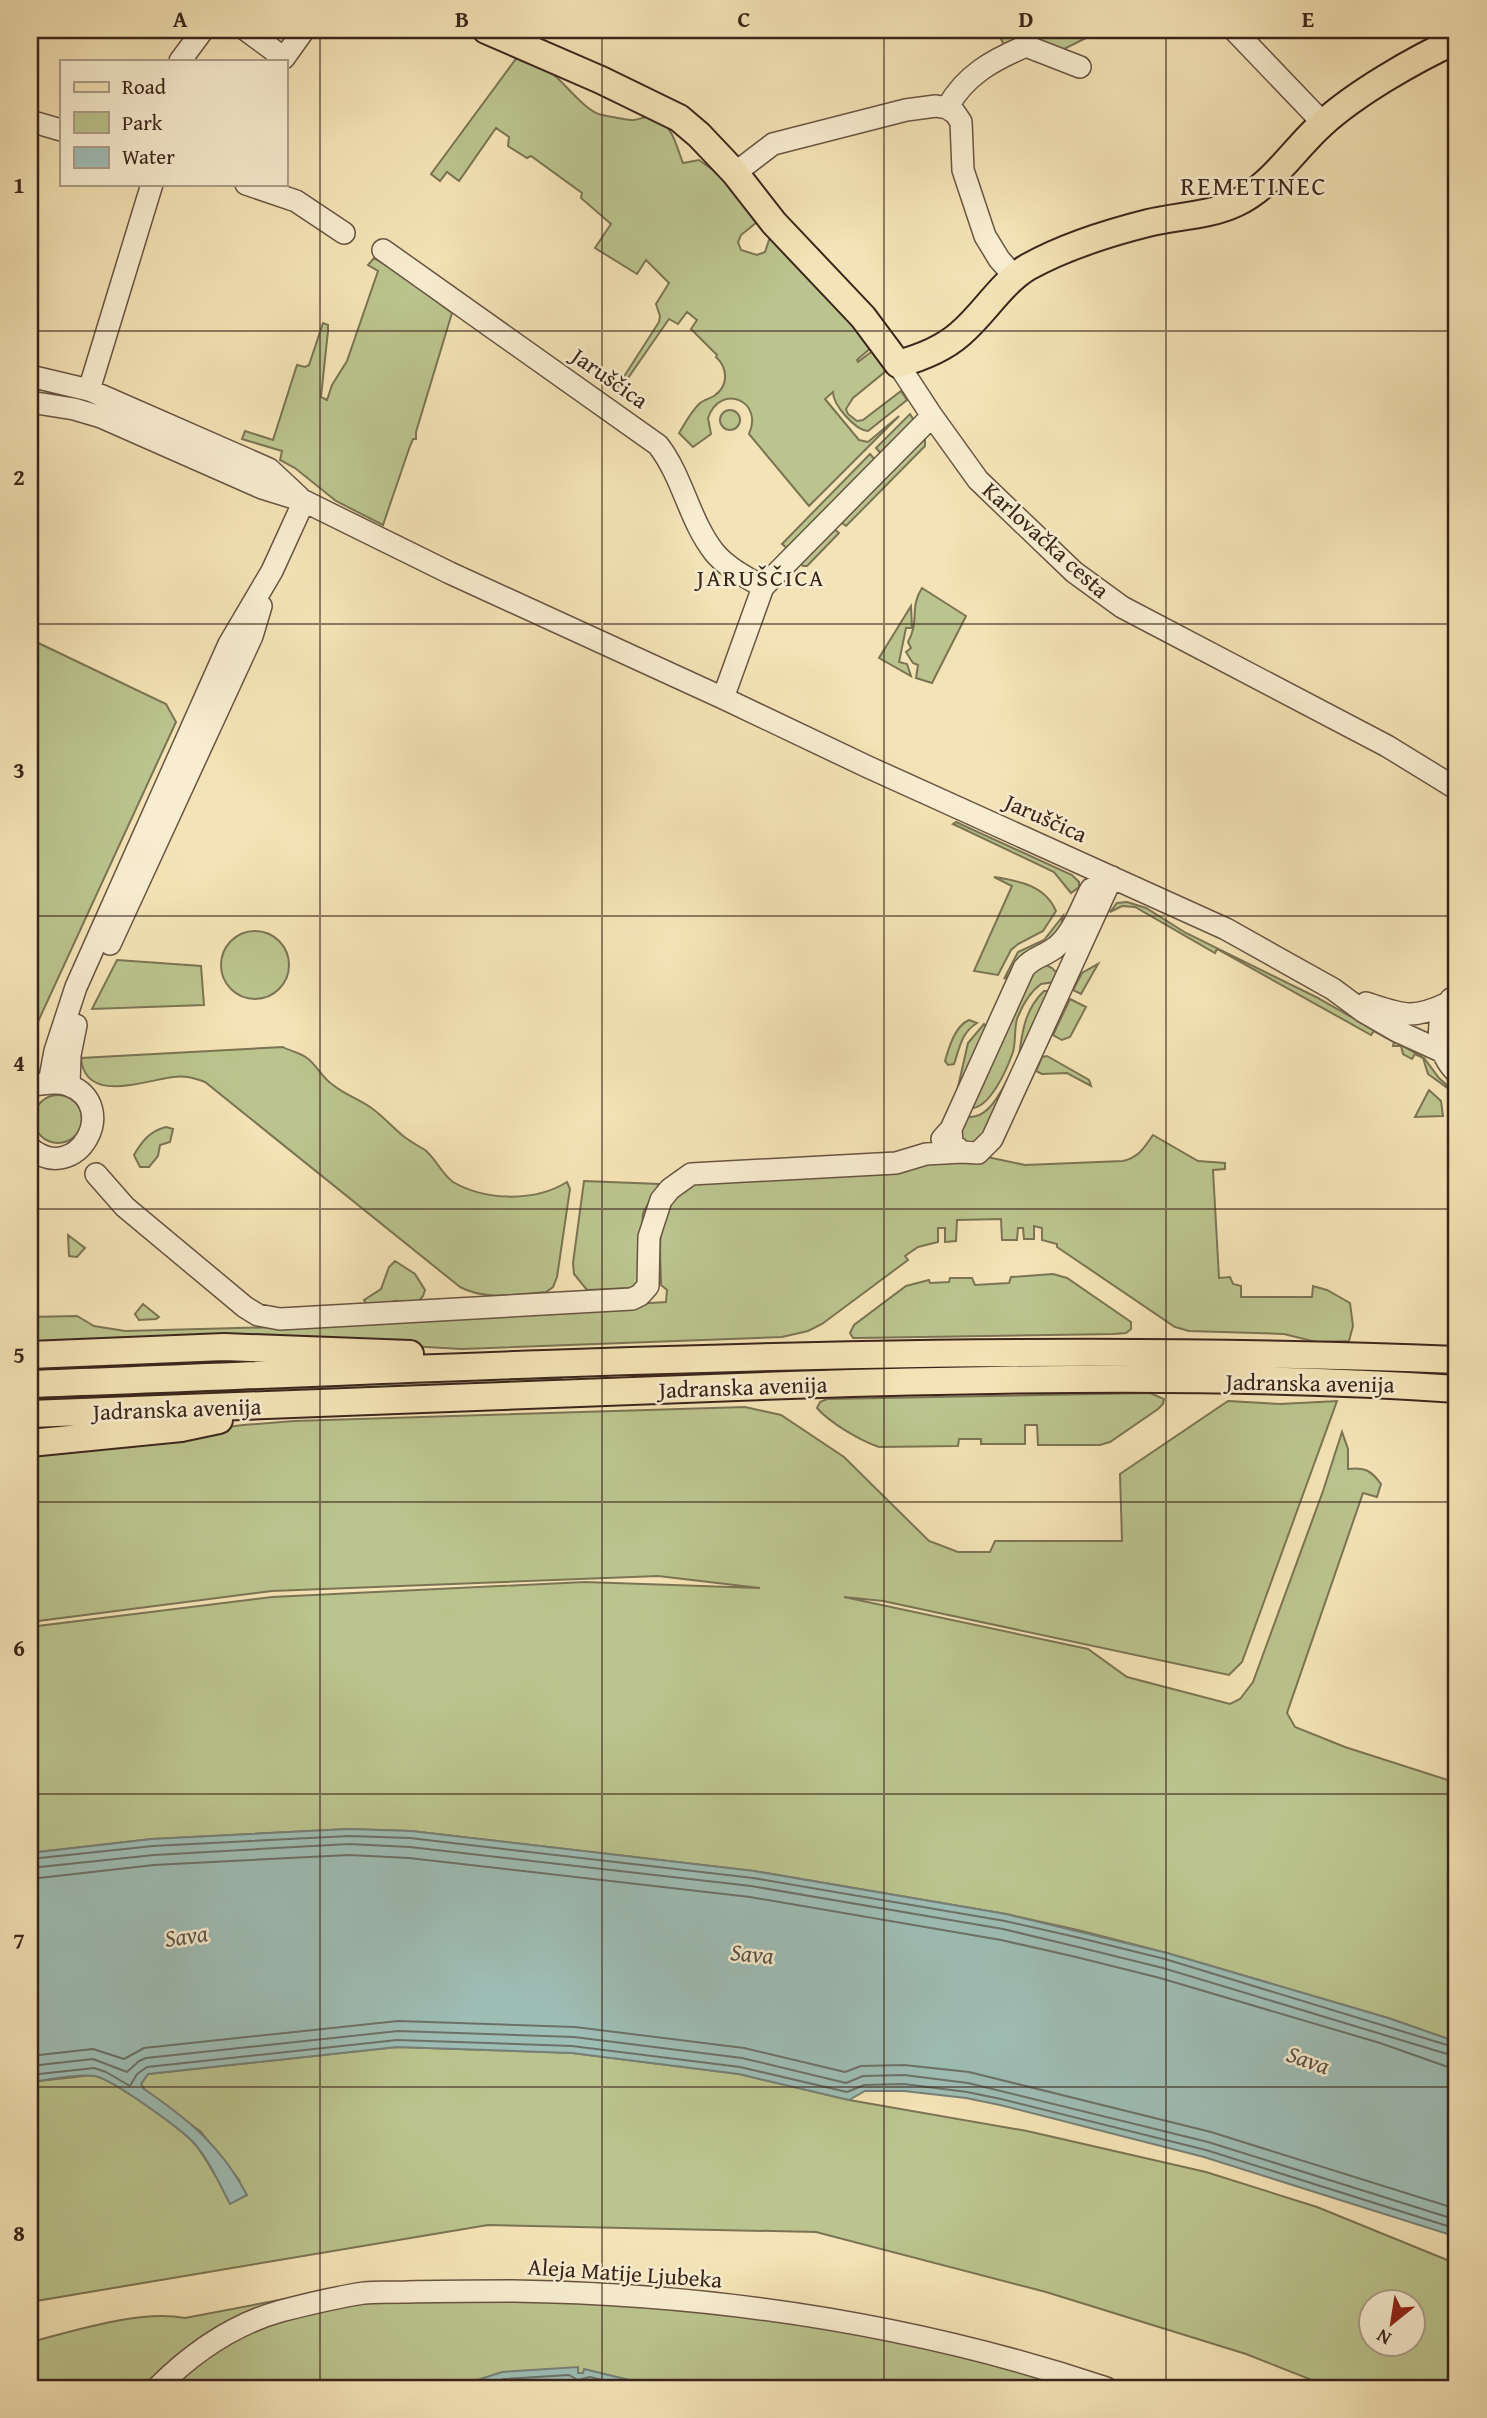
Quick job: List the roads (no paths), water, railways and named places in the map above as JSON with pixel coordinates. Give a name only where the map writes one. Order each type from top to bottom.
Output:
[{"type":"main road","name":"Karlovačka cesta","points":[[486,30],[601,80],[679,118],[735,173],[774,223],[863,317],[898,365]]},
{"type":"main road","points":[[898,365],[939,348],[960,334],[1014,276],[1039,261],[1147,223],[1220,209],[1236,203],[1260,187],[1323,123],[1372,87],[1450,37]]},
{"type":"main road","points":[[30,1355],[224,1347],[429,1354],[484,1367]]},
{"type":"main road","name":"Jadranska avenija","points":[[30,1384],[779,1357],[1037,1352],[1198,1352],[1456,1359]]},
{"type":"main road","name":"Jadranska avenija","points":[[30,1414],[1003,1379],[1336,1383],[1457,1389]]},
{"type":"main road","points":[[1425,1387],[1457,1401]]},
{"type":"main road","points":[[30,1443],[180,1429],[286,1405]]},
{"type":"street","points":[[181,60],[203,30]]},
{"type":"street","points":[[247,30],[284,58],[304,30]]},
{"type":"street","points":[[1234,30],[1323,123]]},
{"type":"street","points":[[947,108],[964,82],[1003,56],[1026,47],[1080,67]]},
{"type":"street","points":[[735,173],[773,144],[906,110],[936,106],[947,108],[955,113],[961,122],[963,170],[985,236],[999,259],[1014,276]]},
{"type":"street","points":[[30,121],[60,130]]},
{"type":"street","points":[[89,390],[151,186]]},
{"type":"street","points":[[252,186],[296,201],[344,233]]},
{"type":"street","name":"Jaruščica","points":[[383,250],[658,445],[670,460],[703,535],[714,553],[726,564],[763,587]]},
{"type":"street","name":"Karlovačka cesta","points":[[898,365],[978,480],[1074,572],[1122,607],[1376,741],[1457,789]]},
{"type":"street","name":"Jaruščica","points":[[30,376],[89,390],[269,469],[303,501]]},
{"type":"street","name":"Jaruščica","points":[[30,402],[74,409],[101,418],[262,488],[303,501],[450,573],[868,767],[1226,929],[1343,996],[1397,1031],[1443,1052]]},
{"type":"street","points":[[723,698],[763,587],[932,416]]},
{"type":"street","points":[[44,1086],[70,1055],[75,1028],[87,993],[252,636],[272,571],[303,501]]},
{"type":"street","points":[[926,1154],[951,1129],[1024,968],[1030,961],[1057,947],[1066,937],[1106,874]]},
{"type":"street","points":[[71,1155],[96,1174],[125,1207],[258,1315],[279,1319],[632,1299],[648,1286],[649,1237],[661,1200],[670,1189],[691,1174],[896,1163],[926,1154],[978,1153],[992,1139],[1066,975],[1106,874]]},
{"type":"street","points":[[1043,954],[1058,961],[1066,975]]},
{"type":"street","name":"Jaruščica","points":[[1343,996],[1403,1015],[1424,1014],[1452,998]]},
{"type":"street","points":[[1452,998],[1441,1018],[1439,1036],[1443,1052],[1457,1073]]},
{"type":"street","points":[[30,1147],[47,1157],[71,1155],[80,1149],[92,1130],[92,1111],[79,1091],[44,1086]]},
{"type":"street","points":[[951,1129],[952,1143],[962,1152]]},
{"type":"street","points":[[88,1139],[96,1174]]},
{"type":"street","name":"Aleja Matije Ljubeka","points":[[157,2388],[195,2354],[218,2339],[280,2311],[365,2293],[458,2290],[659,2298],[873,2326],[993,2355],[1106,2388]]},
{"type":"water","name":"Sava","points":[[349,1829],[411,1831],[754,1871],[1006,1914],[1167,1953],[1388,2018],[1457,2042],[1457,2237],[1204,2157],[966,2098],[904,2091],[865,2091],[849,2100],[739,2074],[572,2053],[397,2047],[148,2074],[141,2084],[144,2089],[203,2135],[227,2162],[247,2195],[230,2204],[209,2164],[194,2143],[161,2116],[116,2086],[104,2079],[88,2075],[30,2082],[30,1853],[152,1839]]},
{"type":"water","points":[[578,2367],[578,2373],[583,2373],[584,2369],[653,2388],[453,2388],[502,2372]]},
{"type":"district","name":"REMETINEC","points":[[1254,186]]},
{"type":"district","name":"JARUŠČICA","points":[[761,578]]}]
